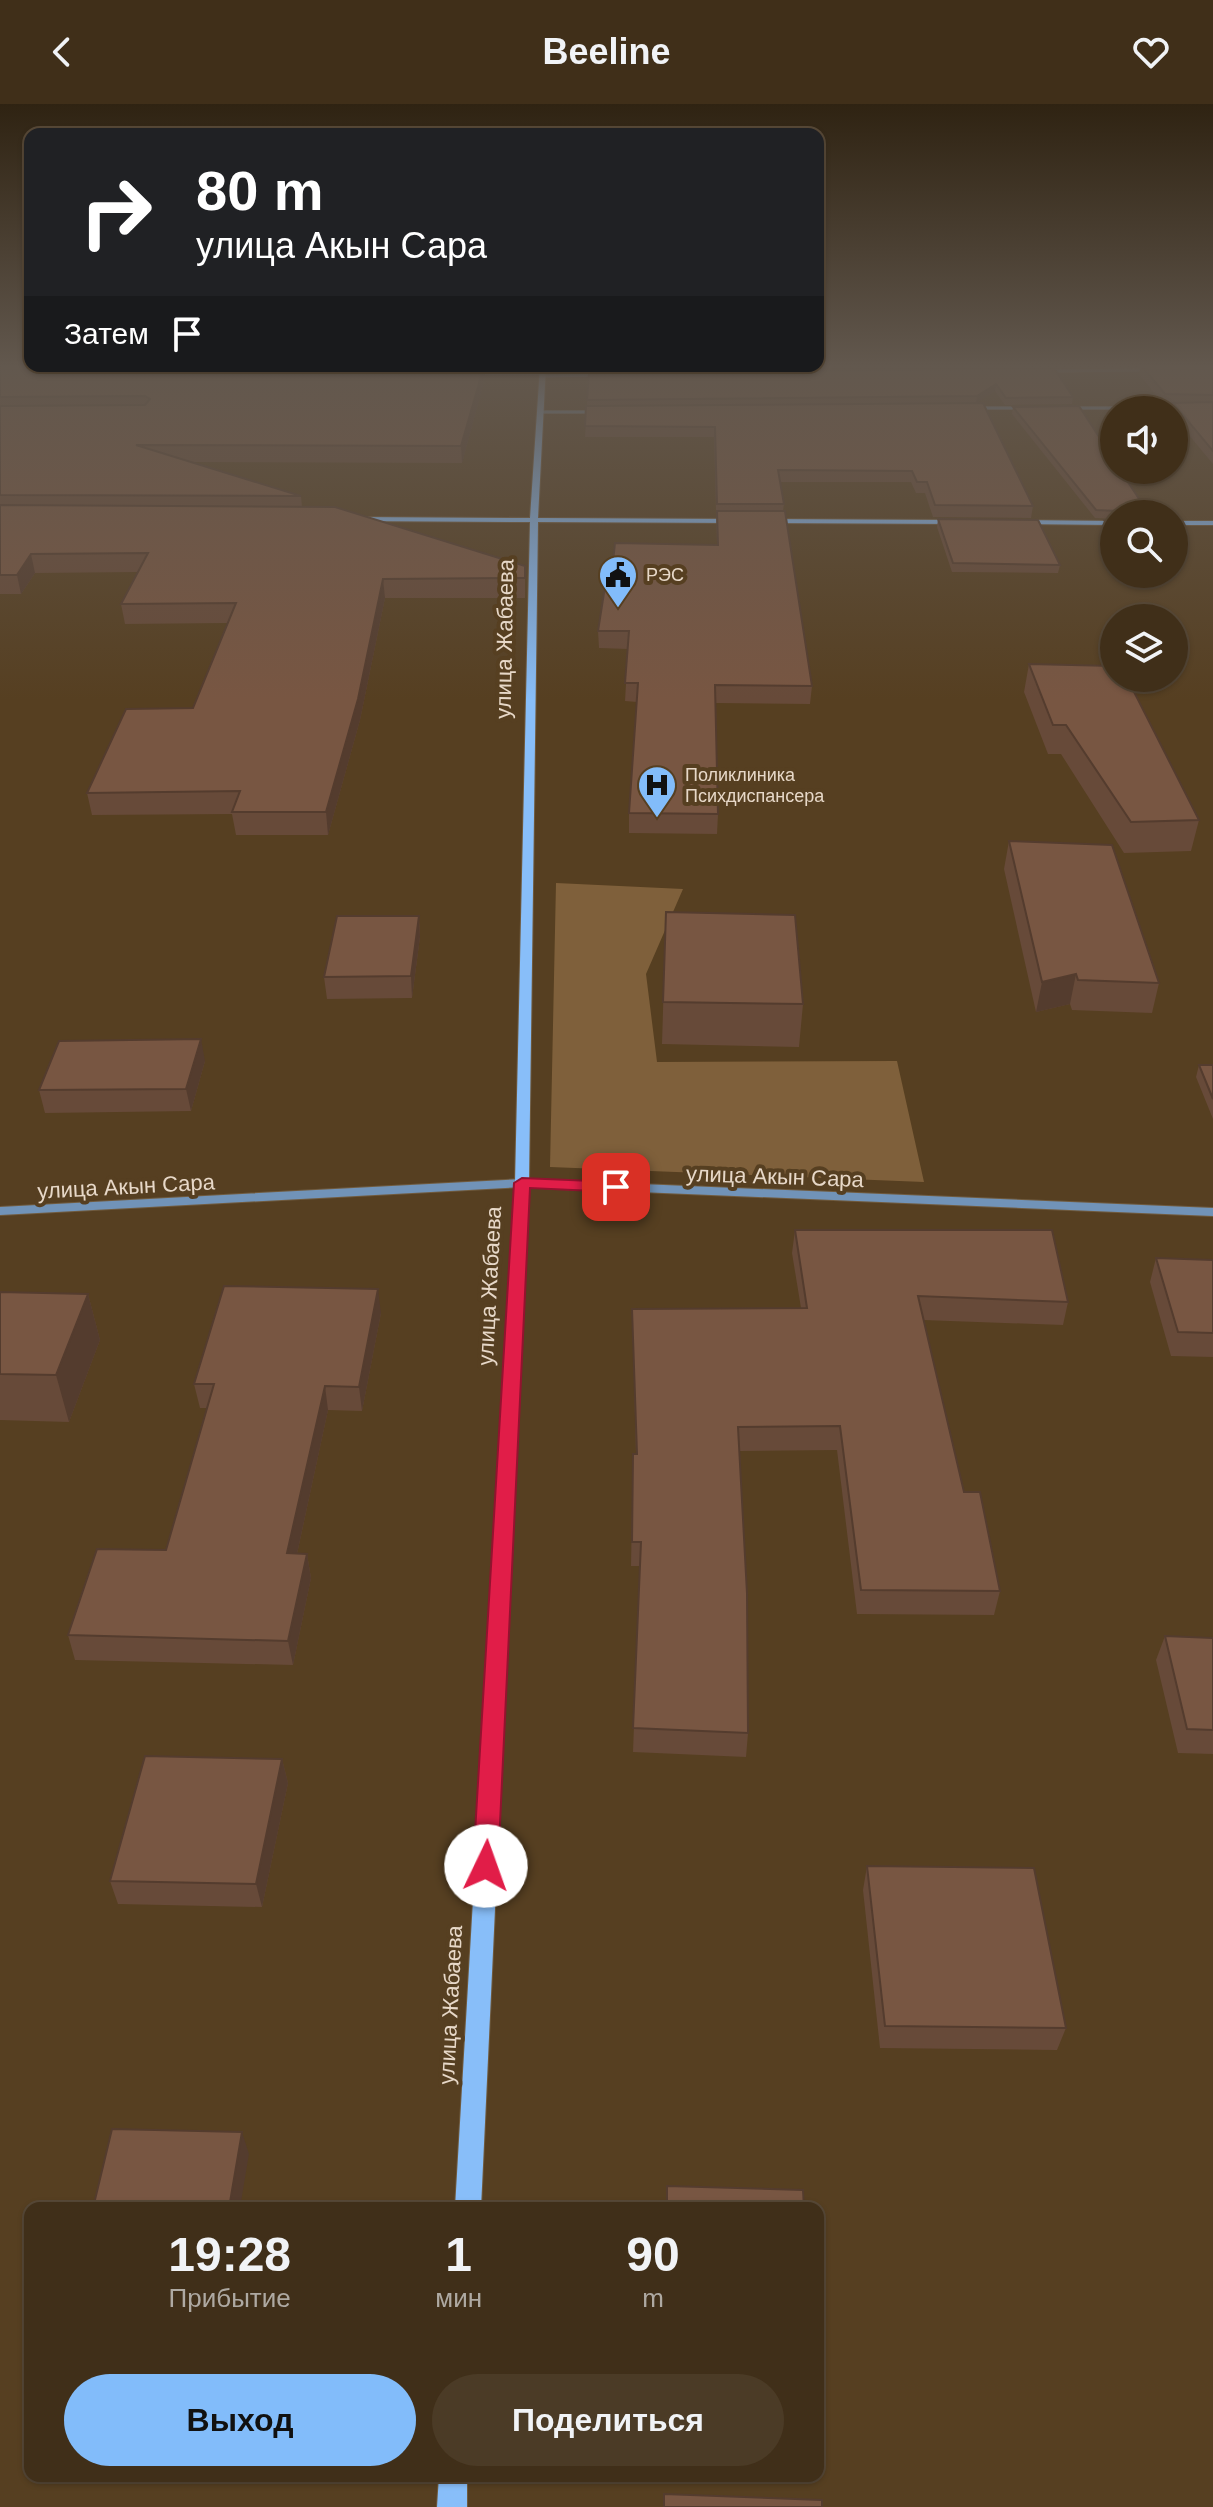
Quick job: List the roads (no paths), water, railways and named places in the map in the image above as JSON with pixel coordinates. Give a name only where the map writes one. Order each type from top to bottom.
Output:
[{"type":"street","name":"улица Жабаева","points":[[468,2202],[522,1183],[536,476]]},
{"type":"street","points":[[345,519],[973,522]]},
{"type":"street","points":[[1004,522],[1100,523]]},
{"type":"street","points":[[1188,523],[1213,523]]},
{"type":"street","name":"улица Акын Сара","points":[[0,1211],[522,1183],[1213,1212]]},
{"type":"street","points":[[452,2507],[453,2482]]},
{"type":"place","name":"РЭС","points":[[618,609]]},
{"type":"place","name":"Поликлиника Психдиспансера","points":[[657,819]]}]
